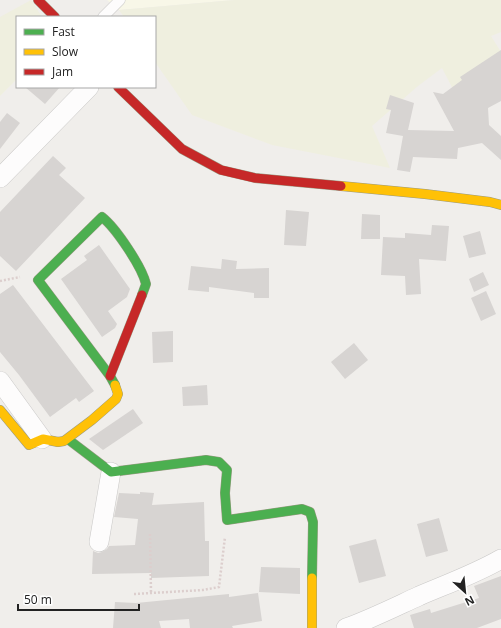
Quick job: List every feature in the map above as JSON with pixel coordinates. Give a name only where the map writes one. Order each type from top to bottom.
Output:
[{"type":"street","points":[[38,0],[54,16]]},
{"type":"street","points":[[0,178],[89,88]]},
{"type":"street","points":[[119,88],[182,149],[221,170],[255,178],[424,194],[490,202],[501,205]]},
{"type":"street","points":[[0,410],[30,445],[42,439],[58,442],[69,440],[116,399],[119,392],[110,376],[38,280],[102,217],[110,225],[141,269],[146,279],[146,284],[134,317],[110,376]]},
{"type":"street","points":[[0,381],[42,439]]},
{"type":"street","points":[[69,440],[111,472],[206,460],[219,462],[227,470],[225,493],[227,520],[302,509],[310,512],[313,522],[312,628]]},
{"type":"street","points":[[99,542],[111,472]]},
{"type":"street","points":[[346,628],[484,569],[501,559]]},
{"type":"lane","points":[[104,16],[120,0]]},
{"type":"path","points":[[134,594],[203,590],[219,587],[227,520]]},
{"type":"path","points":[[150,534],[151,593]]},
{"type":"shaded area","points":[[107,0],[234,0],[119,10]]},
{"type":"green space","points":[[31,0],[41,16],[16,16],[16,80],[0,96],[0,17]]},
{"type":"green space","points":[[234,0],[501,0],[501,32],[491,36],[501,52],[455,93],[442,68],[418,86],[372,126],[390,168],[272,145],[192,115],[156,63],[156,16],[123,16],[119,10]]},
{"type":"building","points":[[501,50],[501,101],[488,108],[489,125],[501,136],[501,160],[482,143],[458,148],[457,159],[413,157],[410,172],[397,170],[403,136],[386,133],[391,110],[386,109],[390,95],[414,103],[408,130],[454,131],[433,92],[443,94],[462,80],[460,77]]},
{"type":"building","points":[[26,88],[59,88],[45,104]]},
{"type":"building","points":[[7,113],[20,123],[0,149],[0,122]]},
{"type":"building","points":[[53,156],[66,168],[59,175],[85,198],[16,271],[0,256],[0,212]]},
{"type":"building","points":[[286,210],[309,212],[306,246],[284,245]]},
{"type":"building","points":[[362,214],[380,215],[380,239],[361,239]]},
{"type":"building","points":[[432,225],[449,226],[446,261],[419,259],[421,294],[406,295],[405,276],[381,275],[383,237],[405,238],[405,233],[431,235]]},
{"type":"building","points":[[480,231],[486,254],[469,258],[463,236]]},
{"type":"building","points":[[99,245],[130,289],[127,297],[108,311],[117,324],[115,328],[102,337],[61,279],[87,260],[84,256]]},
{"type":"building","points":[[222,259],[237,261],[236,269],[269,268],[269,298],[254,298],[254,293],[209,287],[209,292],[188,290],[191,266],[221,269]]},
{"type":"building","points":[[483,272],[489,285],[474,292],[469,279]]},
{"type":"building","points":[[13,285],[94,391],[79,402],[76,398],[50,417],[0,352],[0,294]]},
{"type":"building","points":[[486,291],[496,314],[481,321],[471,298]]},
{"type":"building","points":[[173,331],[173,362],[153,363],[152,332]]},
{"type":"building","points":[[354,343],[368,360],[345,379],[331,362]]},
{"type":"building","points":[[207,385],[208,405],[183,406],[182,387]]},
{"type":"building","points":[[133,409],[143,423],[103,450],[89,439]]},
{"type":"building","points":[[140,492],[154,493],[152,505],[204,502],[205,541],[209,541],[209,576],[151,578],[151,573],[92,574],[93,551],[98,553],[102,552],[109,546],[135,545],[138,519],[114,517],[119,493],[140,494]]},
{"type":"building","points":[[439,518],[448,551],[426,557],[417,524]]},
{"type":"building","points":[[376,539],[386,576],[359,583],[349,546]]},
{"type":"building","points":[[261,567],[300,568],[300,594],[259,592]]},
{"type":"building","points":[[501,576],[501,619],[477,628],[414,628],[410,615],[430,609],[431,613],[479,598],[474,586]]},
{"type":"building","points":[[258,593],[262,621],[232,626],[233,628],[190,628],[189,619],[159,621],[161,628],[113,628],[115,602],[136,603],[229,594],[229,597]]},
{"type":"traffic: fast","points":[[115,385],[110,376],[38,280],[102,217],[108,222],[121,239],[134,258],[144,277],[146,284],[142,295]]},
{"type":"traffic: fast","points":[[69,440],[111,472],[206,460],[219,462],[227,470],[225,493],[227,520],[302,509],[310,512],[313,522],[312,578]]},
{"type":"traffic: slow","points":[[341,186],[425,194],[490,202],[501,205]]},
{"type":"traffic: slow","points":[[0,410],[29,445],[43,439],[58,442],[64,441],[92,420],[116,399],[118,394],[115,385]]},
{"type":"traffic: slow","points":[[312,578],[312,628]]},
{"type":"traffic: jam","points":[[38,0],[54,16]]},
{"type":"traffic: jam","points":[[119,88],[182,149],[221,170],[255,178],[341,186]]},
{"type":"traffic: jam","points":[[110,376],[142,295]]}]
